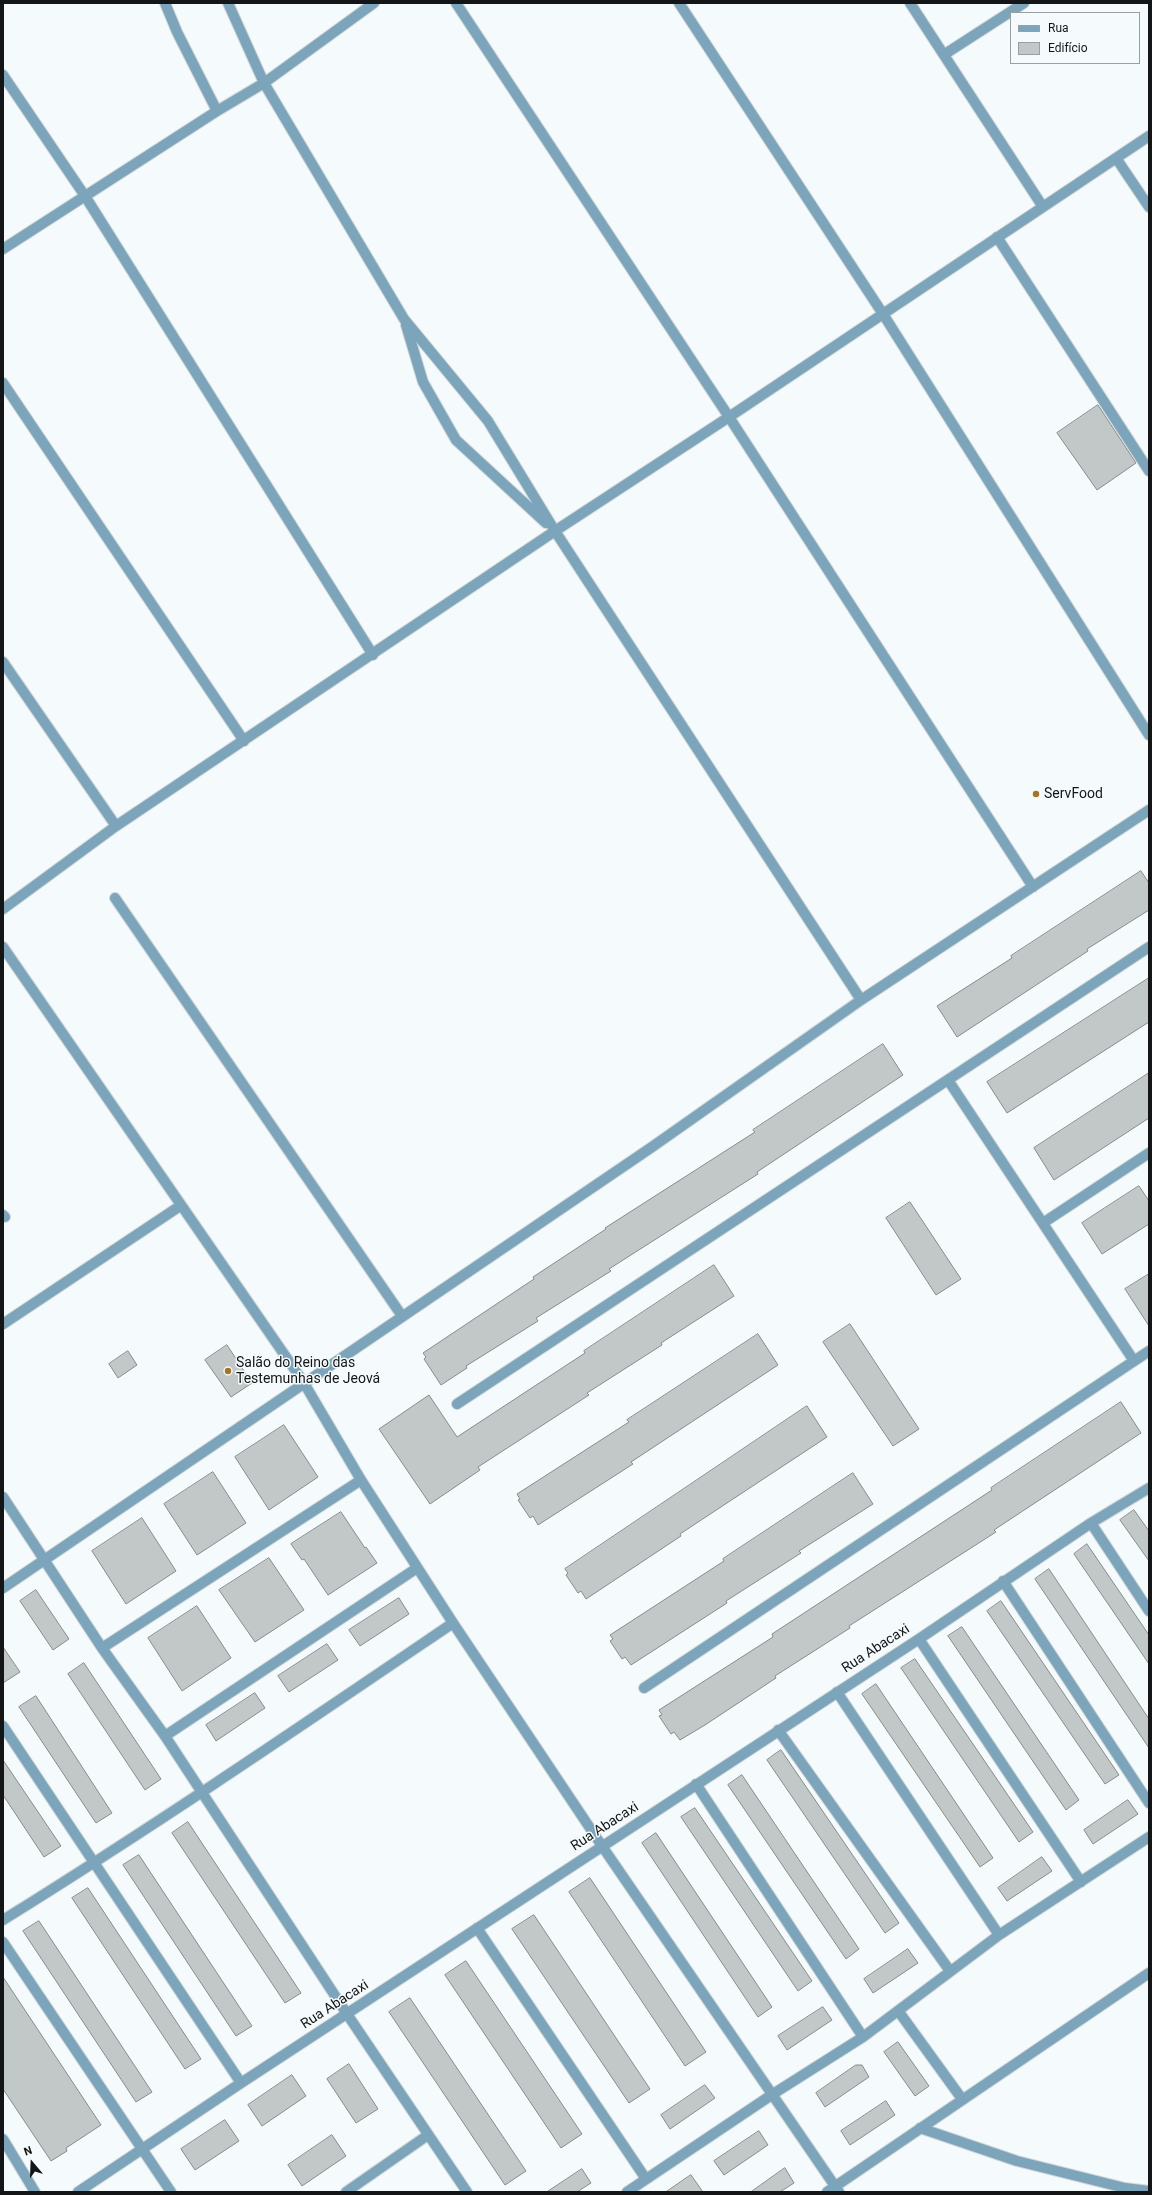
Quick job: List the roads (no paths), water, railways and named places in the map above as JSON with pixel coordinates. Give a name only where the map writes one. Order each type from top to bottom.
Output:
[{"type":"street","points":[[165,3],[177,32],[218,110]]},
{"type":"street","points":[[228,3],[264,83],[404,319],[488,421],[555,531],[861,1000]]},
{"type":"street","points":[[3,249],[218,110],[264,83],[374,3]]},
{"type":"street","points":[[456,3],[729,417],[1033,887]]},
{"type":"street","points":[[679,3],[883,314],[1149,735]]},
{"type":"street","points":[[910,3],[945,54],[1043,207]]},
{"type":"street","points":[[1010,12],[1024,3]]},
{"type":"street","points":[[945,54],[1010,12]]},
{"type":"street","points":[[3,75],[85,196],[373,655]]},
{"type":"street","points":[[3,909],[116,826],[373,655],[555,531],[729,417],[1149,136]]},
{"type":"street","points":[[1116,158],[1149,206]]},
{"type":"street","points":[[997,237],[1149,471]]},
{"type":"street","points":[[404,319],[424,382],[456,440],[555,531]]},
{"type":"street","points":[[3,382],[244,741]]},
{"type":"street","points":[[3,662],[116,826]]},
{"type":"street","points":[[3,1588],[304,1382],[645,1152],[861,1000],[1149,810]]},
{"type":"street","points":[[115,898],[402,1316]]},
{"type":"street","points":[[3,947],[180,1206],[304,1382],[361,1480],[417,1568],[602,1846],[773,2094],[834,2190],[962,2099],[1149,1973]]},
{"type":"street","points":[[457,1404],[1149,947]]},
{"type":"street","points":[[948,1080],[1134,1361]]},
{"type":"street","points":[[1043,1224],[1149,1153]]},
{"type":"street","points":[[3,1324],[180,1206]]},
{"type":"street","points":[[644,1688],[1149,1352]]},
{"type":"street","points":[[102,1648],[361,1480]]},
{"type":"street","name":"Rua Abacaxi","points":[[78,2192],[241,2083],[919,1639],[1091,1523],[1149,1488]]},
{"type":"street","points":[[3,1497],[102,1648],[165,1736],[347,2014],[467,2192]]},
{"type":"street","points":[[1091,1523],[1149,1611]]},
{"type":"street","points":[[165,1736],[417,1568]]},
{"type":"street","points":[[1003,1581],[1149,1803]]},
{"type":"street","points":[[3,1920],[95,1863],[454,1623]]},
{"type":"street","points":[[919,1639],[1081,1882]]},
{"type":"street","points":[[837,1692],[999,1935]]},
{"type":"street","points":[[3,1726],[241,2083]]},
{"type":"street","points":[[778,1730],[950,1971]]},
{"type":"street","points":[[696,1784],[863,2037]]},
{"type":"street","points":[[627,2192],[773,2094],[863,2037],[899,2012],[950,1971],[999,1935],[1149,1836]]},
{"type":"street","points":[[478,1928],[646,2179]]},
{"type":"street","points":[[3,1942],[171,2192]]},
{"type":"street","points":[[899,2012],[962,2099]]},
{"type":"street","points":[[920,2128],[1017,2161],[1125,2188],[1149,2191]]},
{"type":"street","points":[[346,2192],[428,2135]]},
{"type":"street","points":[[3,2139],[35,2192]]},
{"type":"place","name":"ServFood","points":[[1036,794]]},
{"type":"place","name":"Salão do Reino das Testemunhas de Jeová","points":[[228,1371]]}]
